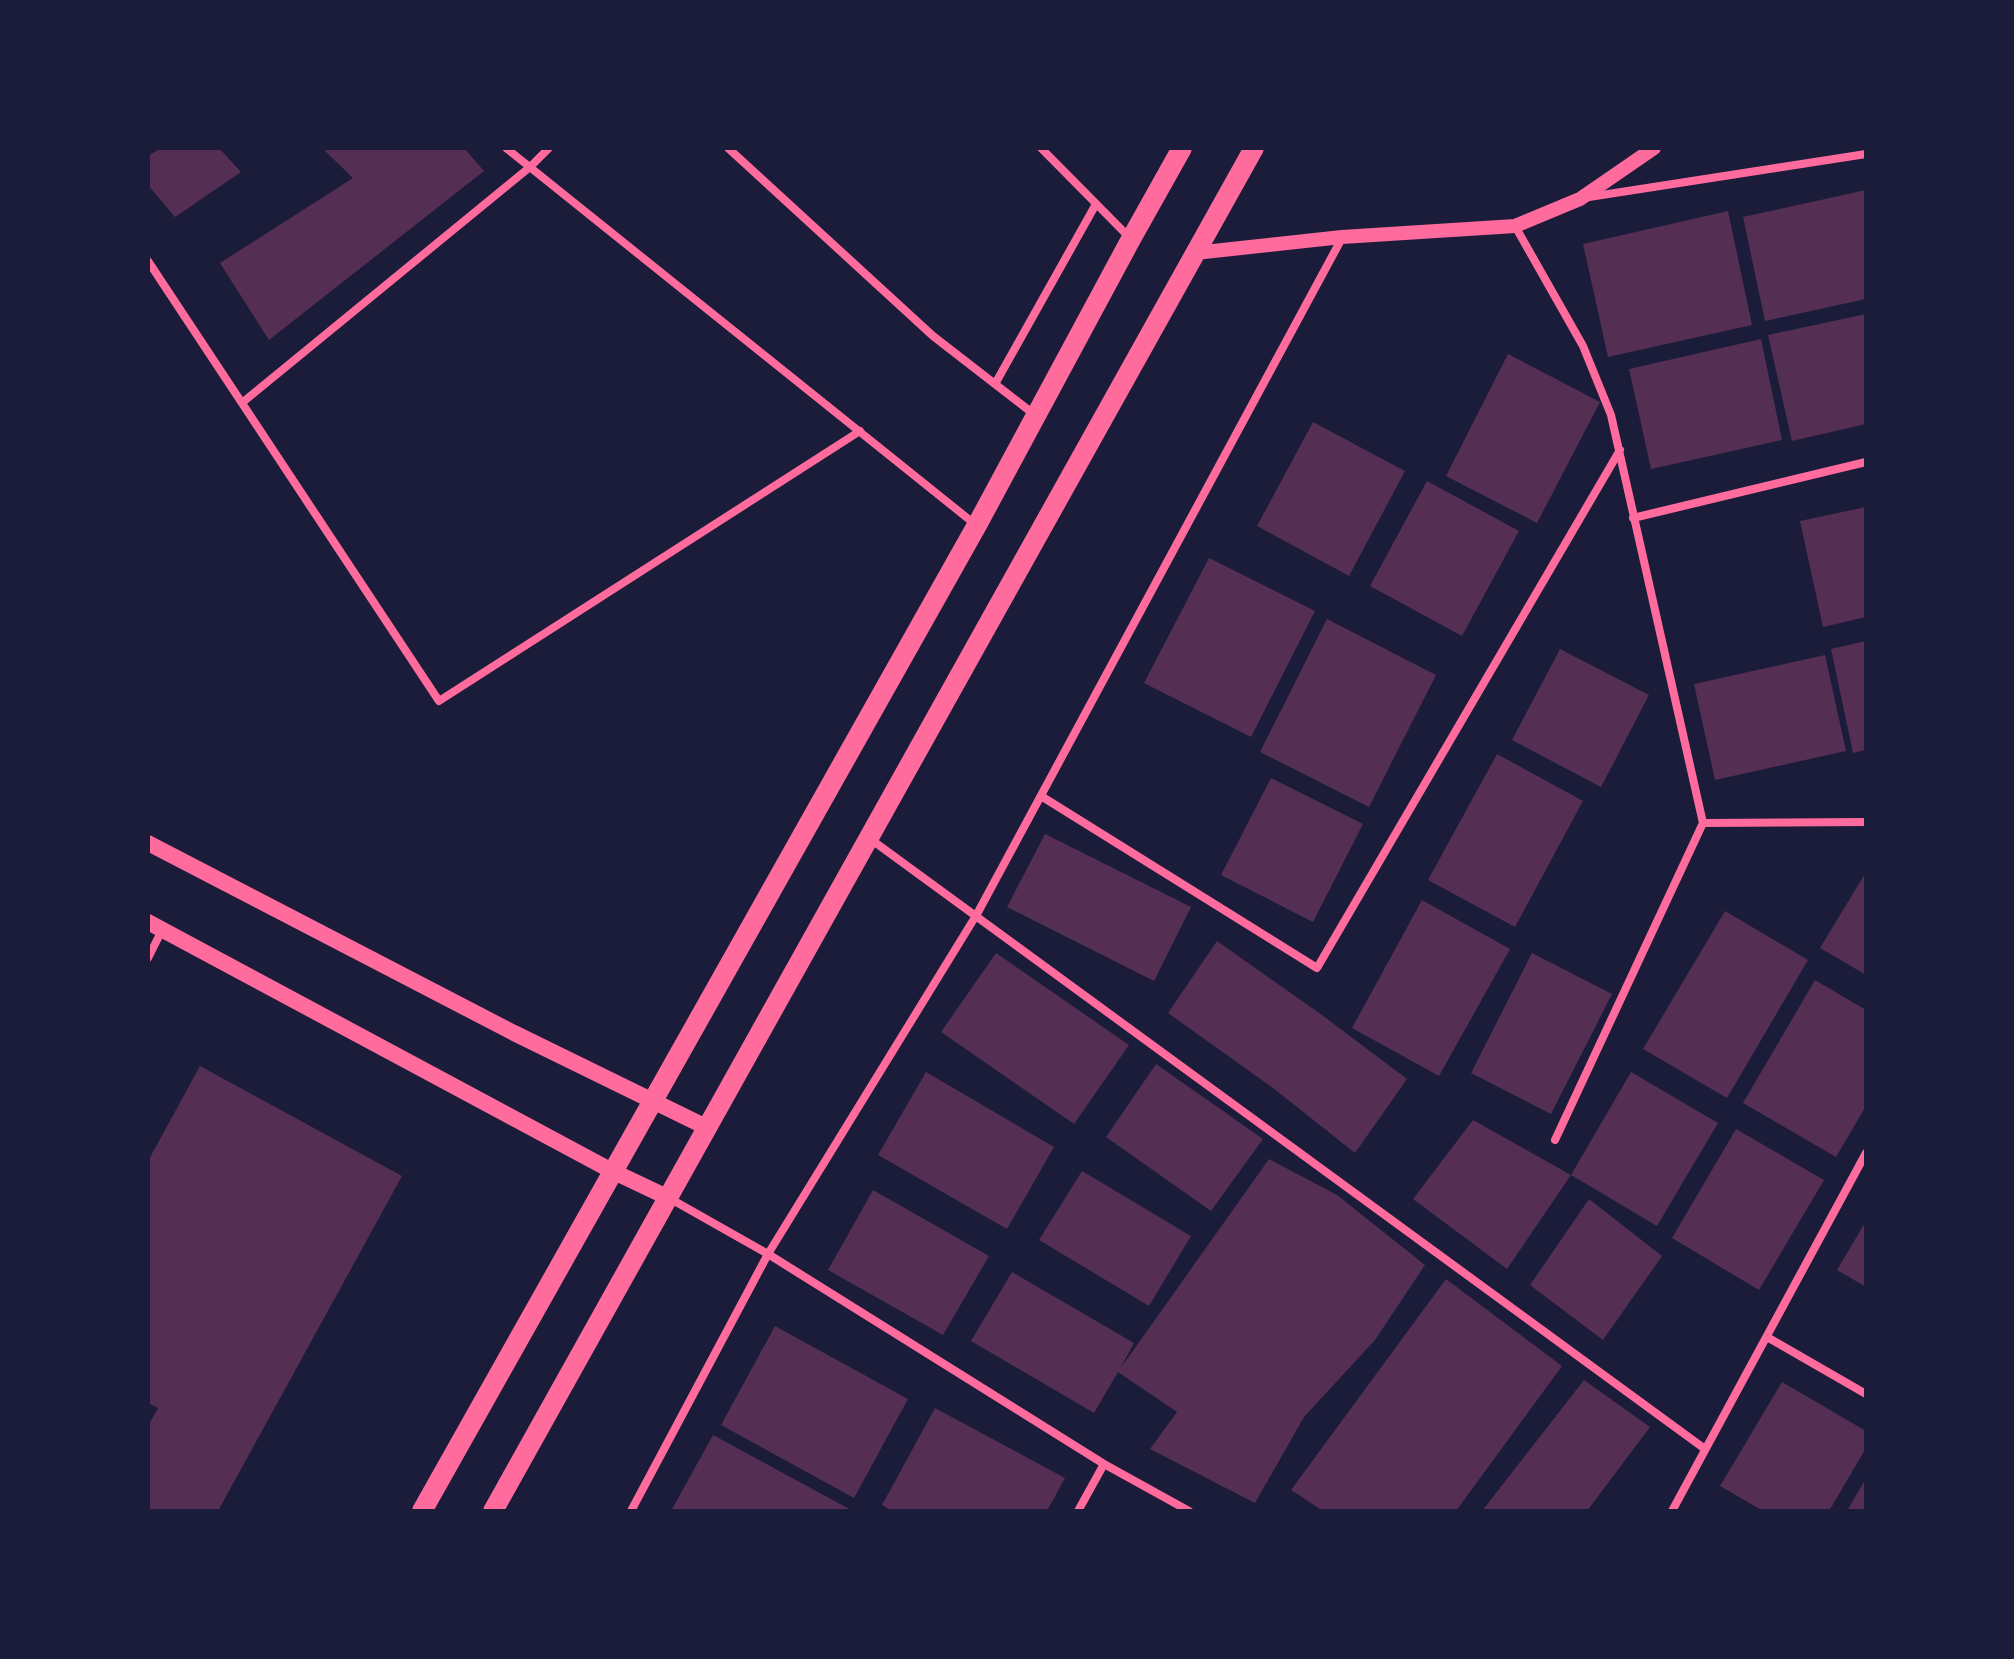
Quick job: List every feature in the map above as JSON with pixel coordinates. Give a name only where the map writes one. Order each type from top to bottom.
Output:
[{"type":"main road","points":[[422,1511],[977,525],[1182,148]]},
{"type":"main road","points":[[493,1511],[1254,148]]},
{"type":"main road","points":[[148,843],[708,1128]]},
{"type":"main road","points":[[155,926],[612,1171],[669,1198]]},
{"type":"street","points":[[506,148],[977,525]]},
{"type":"street","points":[[243,402],[530,167],[549,148]]},
{"type":"street","points":[[728,148],[933,336],[1035,416]]},
{"type":"street","points":[[1041,148],[1131,239]]},
{"type":"street","points":[[1195,253],[1342,237],[1515,226],[1580,199],[1654,148]]},
{"type":"street","points":[[1580,199],[1866,154]]},
{"type":"street","points":[[995,384],[1096,204]]},
{"type":"street","points":[[1515,226],[1583,346],[1611,415],[1703,823],[1555,1140]]},
{"type":"street","points":[[631,1511],[768,1254],[977,914],[1342,237]]},
{"type":"street","points":[[148,261],[439,701],[860,431]]},
{"type":"street","points":[[1041,796],[1317,968],[1620,450]]},
{"type":"street","points":[[1633,518],[1866,462]]},
{"type":"street","points":[[1703,823],[1866,822]]},
{"type":"street","points":[[869,838],[1705,1449]]},
{"type":"street","points":[[148,958],[155,926]]},
{"type":"street","points":[[1672,1511],[1866,1153]]},
{"type":"street","points":[[669,1198],[768,1254],[1104,1464],[1189,1511]]},
{"type":"street","points":[[1767,1337],[1866,1394]]},
{"type":"street","points":[[1078,1511],[1104,1464]]},
{"type":"building","points":[[161,148],[219,148],[241,172],[175,217],[148,185],[148,156]]},
{"type":"building","points":[[322,148],[464,148],[484,171],[269,340],[220,263],[353,178]]},
{"type":"building","points":[[1866,190],[1866,299],[1765,321],[1743,217]]},
{"type":"building","points":[[1728,211],[1752,325],[1608,357],[1583,244]]},
{"type":"building","points":[[1866,314],[1866,424],[1792,441],[1768,335]]},
{"type":"building","points":[[1761,339],[1782,440],[1651,469],[1629,369]]},
{"type":"building","points":[[1508,354],[1600,402],[1537,523],[1446,476]]},
{"type":"building","points":[[1313,422],[1405,471],[1349,576],[1257,526]]},
{"type":"building","points":[[1427,481],[1519,531],[1462,636],[1370,586]]},
{"type":"building","points":[[1866,507],[1866,617],[1823,627],[1800,521]]},
{"type":"building","points":[[1209,558],[1315,611],[1251,737],[1144,683]]},
{"type":"building","points":[[1327,619],[1436,675],[1369,807],[1260,752]]},
{"type":"building","points":[[1866,641],[1866,750],[1853,753],[1831,649]]},
{"type":"building","points":[[1560,649],[1649,695],[1601,787],[1512,740]]},
{"type":"building","points":[[1825,655],[1846,751],[1715,780],[1694,684]]},
{"type":"building","points":[[1497,754],[1583,801],[1515,927],[1428,880]]},
{"type":"building","points":[[1271,778],[1363,824],[1313,922],[1221,875]]},
{"type":"building","points":[[1045,834],[1191,907],[1154,981],[1007,907]]},
{"type":"building","points":[[1866,872],[1866,975],[1820,948]]},
{"type":"building","points":[[1422,900],[1510,949],[1439,1076],[1352,1028]]},
{"type":"building","points":[[1725,911],[1808,960],[1727,1098],[1643,1049]]},
{"type":"building","points":[[1217,941],[1407,1079],[1355,1153],[1273,1088],[1168,1013]]},
{"type":"building","points":[[996,953],[1129,1045],[1074,1124],[941,1032]]},
{"type":"building","points":[[1532,953],[1612,994],[1551,1114],[1471,1073]]},
{"type":"building","points":[[1815,980],[1866,1010],[1866,1106],[1836,1157],[1743,1103]]},
{"type":"building","points":[[1156,1064],[1263,1139],[1211,1211],[1106,1137]]},
{"type":"building","points":[[200,1066],[402,1176],[218,1511],[148,1511],[148,1426],[158,1408],[148,1403],[148,1161]]},
{"type":"building","points":[[926,1072],[1054,1147],[1007,1229],[878,1155]]},
{"type":"building","points":[[1631,1072],[1718,1123],[1657,1226],[1571,1175]]},
{"type":"building","points":[[1473,1120],[1571,1175],[1507,1269],[1413,1199]]},
{"type":"building","points":[[1736,1129],[1824,1180],[1759,1290],[1672,1238]]},
{"type":"building","points":[[1269,1159],[1337,1195],[1425,1265],[1375,1340],[1304,1417],[1255,1503],[1150,1449],[1177,1412],[1118,1372],[1094,1413],[971,1341],[1012,1272],[1134,1343],[1120,1369]]},
{"type":"building","points":[[1082,1171],[1191,1236],[1149,1306],[1039,1240]]},
{"type":"building","points":[[873,1190],[989,1256],[943,1335],[828,1270]]},
{"type":"building","points":[[1589,1199],[1662,1256],[1603,1340],[1530,1285]]},
{"type":"building","points":[[1866,1221],[1866,1287],[1837,1270]]},
{"type":"building","points":[[1446,1279],[1562,1366],[1456,1511],[1323,1511],[1291,1490]]},
{"type":"building","points":[[775,1326],[908,1399],[854,1498],[721,1425]]},
{"type":"building","points":[[1584,1380],[1650,1427],[1587,1511],[1482,1511]]},
{"type":"building","points":[[1782,1382],[1866,1431],[1866,1448],[1829,1511],[1763,1511],[1720,1486]]},
{"type":"building","points":[[935,1408],[1065,1478],[1047,1511],[892,1511],[882,1505]]},
{"type":"building","points":[[713,1435],[853,1511],[671,1511]]},
{"type":"building","points":[[1866,1478],[1866,1511],[1847,1511]]}]
